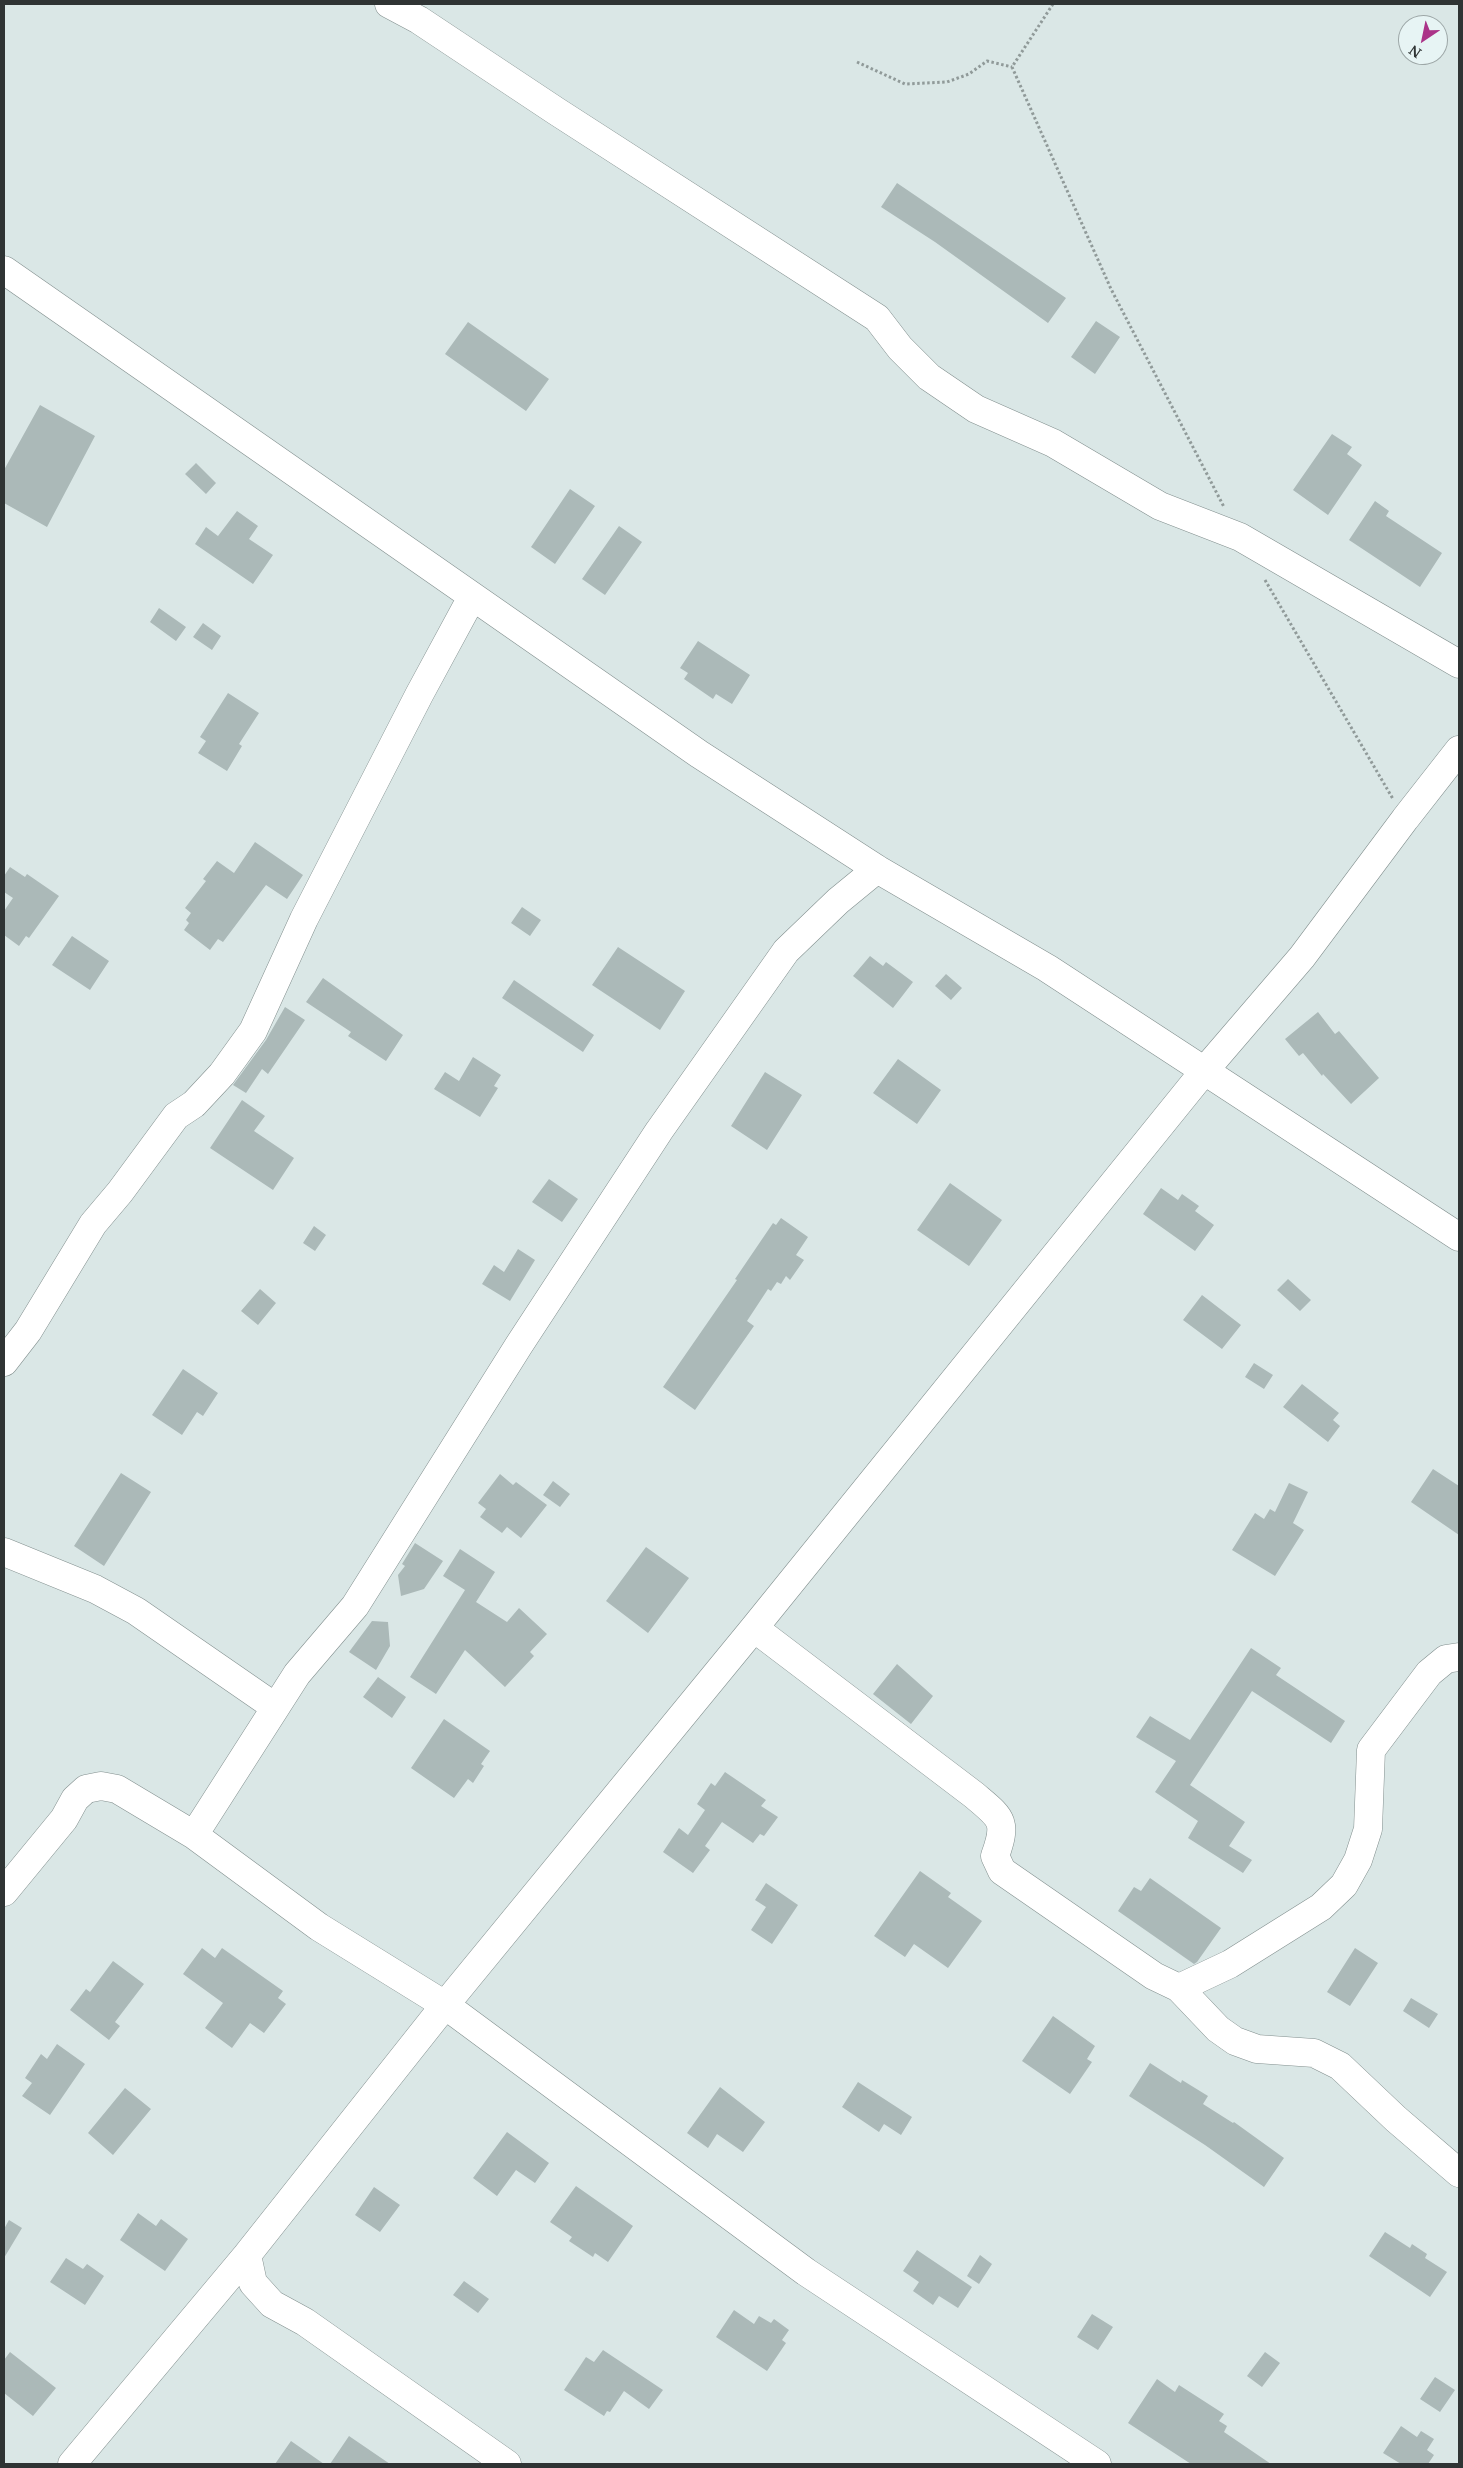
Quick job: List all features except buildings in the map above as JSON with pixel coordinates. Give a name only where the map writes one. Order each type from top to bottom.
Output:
[{"type":"street","points":[[389,4],[420,20],[556,112],[877,318],[900,348],[929,377],[976,409],[1053,443],[1160,506],[1240,537],[1459,664]]},
{"type":"street","points":[[4,270],[699,754],[877,869],[1046,968],[1459,1237]]},
{"type":"street","points":[[4,1362],[28,1331],[106,1206],[120,1192],[176,1116],[194,1104],[222,1074],[252,1031],[304,919],[423,687],[472,597]]},
{"type":"street","points":[[72,2464],[247,2255],[445,2005],[754,1628],[1205,1070],[1302,957],[1405,818],[1459,750]]},
{"type":"street","points":[[194,1835],[297,1674],[355,1606],[519,1345],[632,1172],[786,951],[838,901],[877,869]]},
{"type":"street","points":[[4,1552],[95,1590],[136,1611],[275,1706]]},
{"type":"street","points":[[754,1628],[974,1795],[994,1813],[1002,1825],[1001,1839],[995,1856],[1002,1871],[1154,1976],[1179,1988],[1218,2029],[1235,2041],[1257,2048],[1314,2053],[1340,2066],[1396,2119],[1459,2173]]},
{"type":"street","points":[[1179,1988],[1230,1964],[1321,1907],[1344,1885],[1358,1860],[1368,1829],[1371,1750],[1429,1673],[1446,1660],[1459,1658]]},
{"type":"street","points":[[4,1892],[64,1819],[75,1799],[86,1789],[101,1786],[117,1789],[194,1835],[319,1928],[445,2005],[806,2272],[1097,2464]]},
{"type":"street","points":[[247,2255],[253,2283],[272,2304],[305,2322],[507,2464]]},
{"type":"path","points":[[1012,67],[1053,4]]},
{"type":"path","points":[[858,62],[905,84],[947,82],[970,74],[987,61],[1012,67]]},
{"type":"path","points":[[1012,67],[1111,289],[1240,537]]},
{"type":"path","points":[[1265,579],[1405,818]]}]
